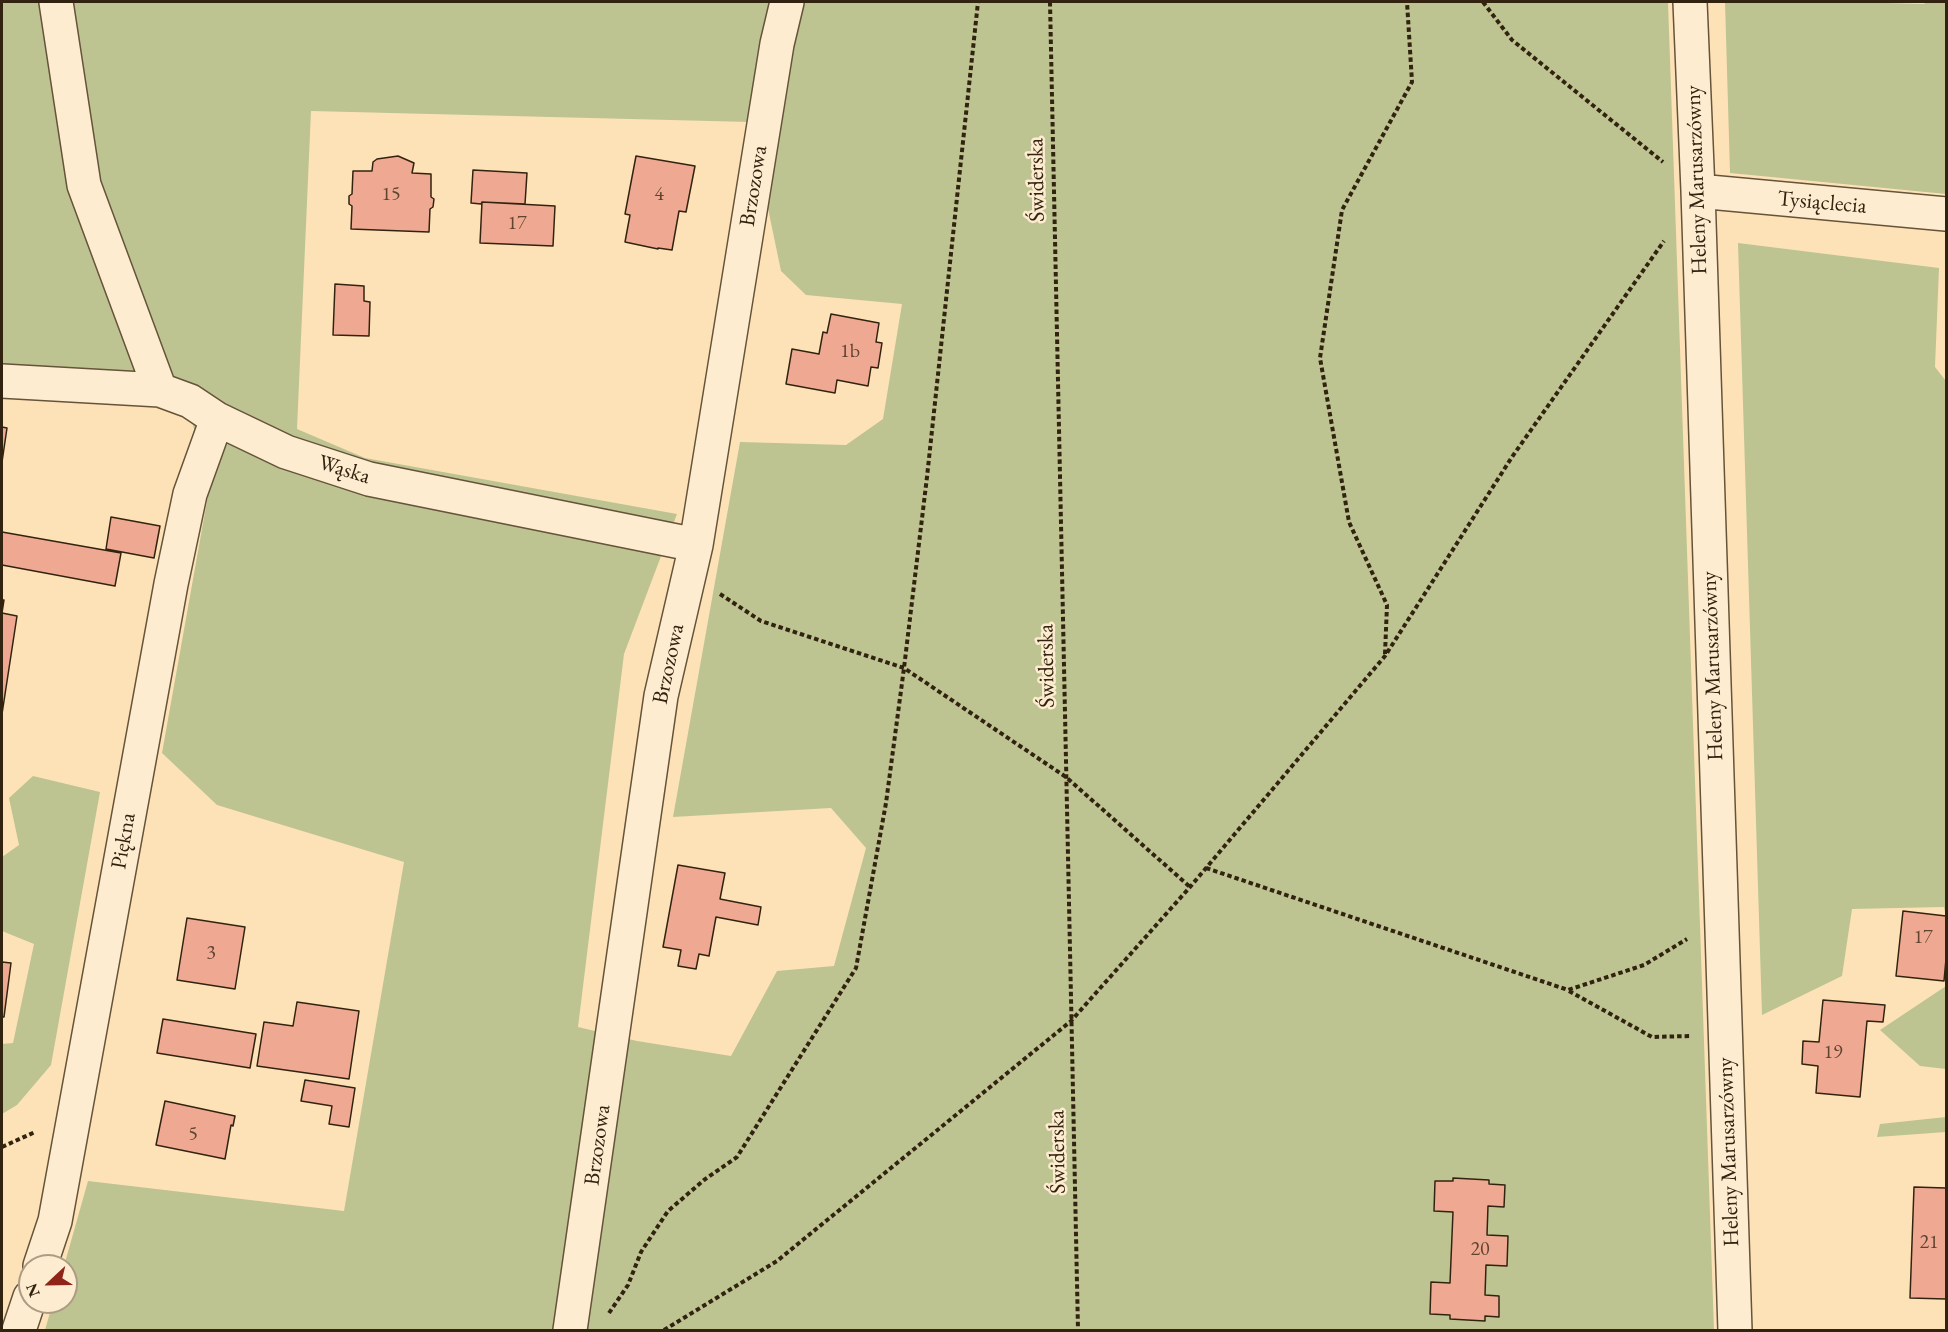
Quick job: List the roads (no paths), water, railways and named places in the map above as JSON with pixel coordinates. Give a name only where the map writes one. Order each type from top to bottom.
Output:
[{"type":"street","points":[[56,2],[84,185],[160,390]]},
{"type":"street","name":"Brzozowa","points":[[570,1330],[661,696],[693,559],[777,44],[787,2]]},
{"type":"street","name":"Heleny Marusarzówny","points":[[1690,2],[1735,1330]]},
{"type":"street","name":"Tysiąclecia","points":[[1698,191],[1947,214]]},
{"type":"street","name":"Wąska","points":[[2,381],[160,390],[190,401],[217,419],[286,452],[369,479],[693,559]]},
{"type":"street","name":"Piękna","points":[[44,1254],[55,1221],[171,584],[190,494],[217,419]]},
{"type":"street","points":[[19,1330],[24,1314]]}]
